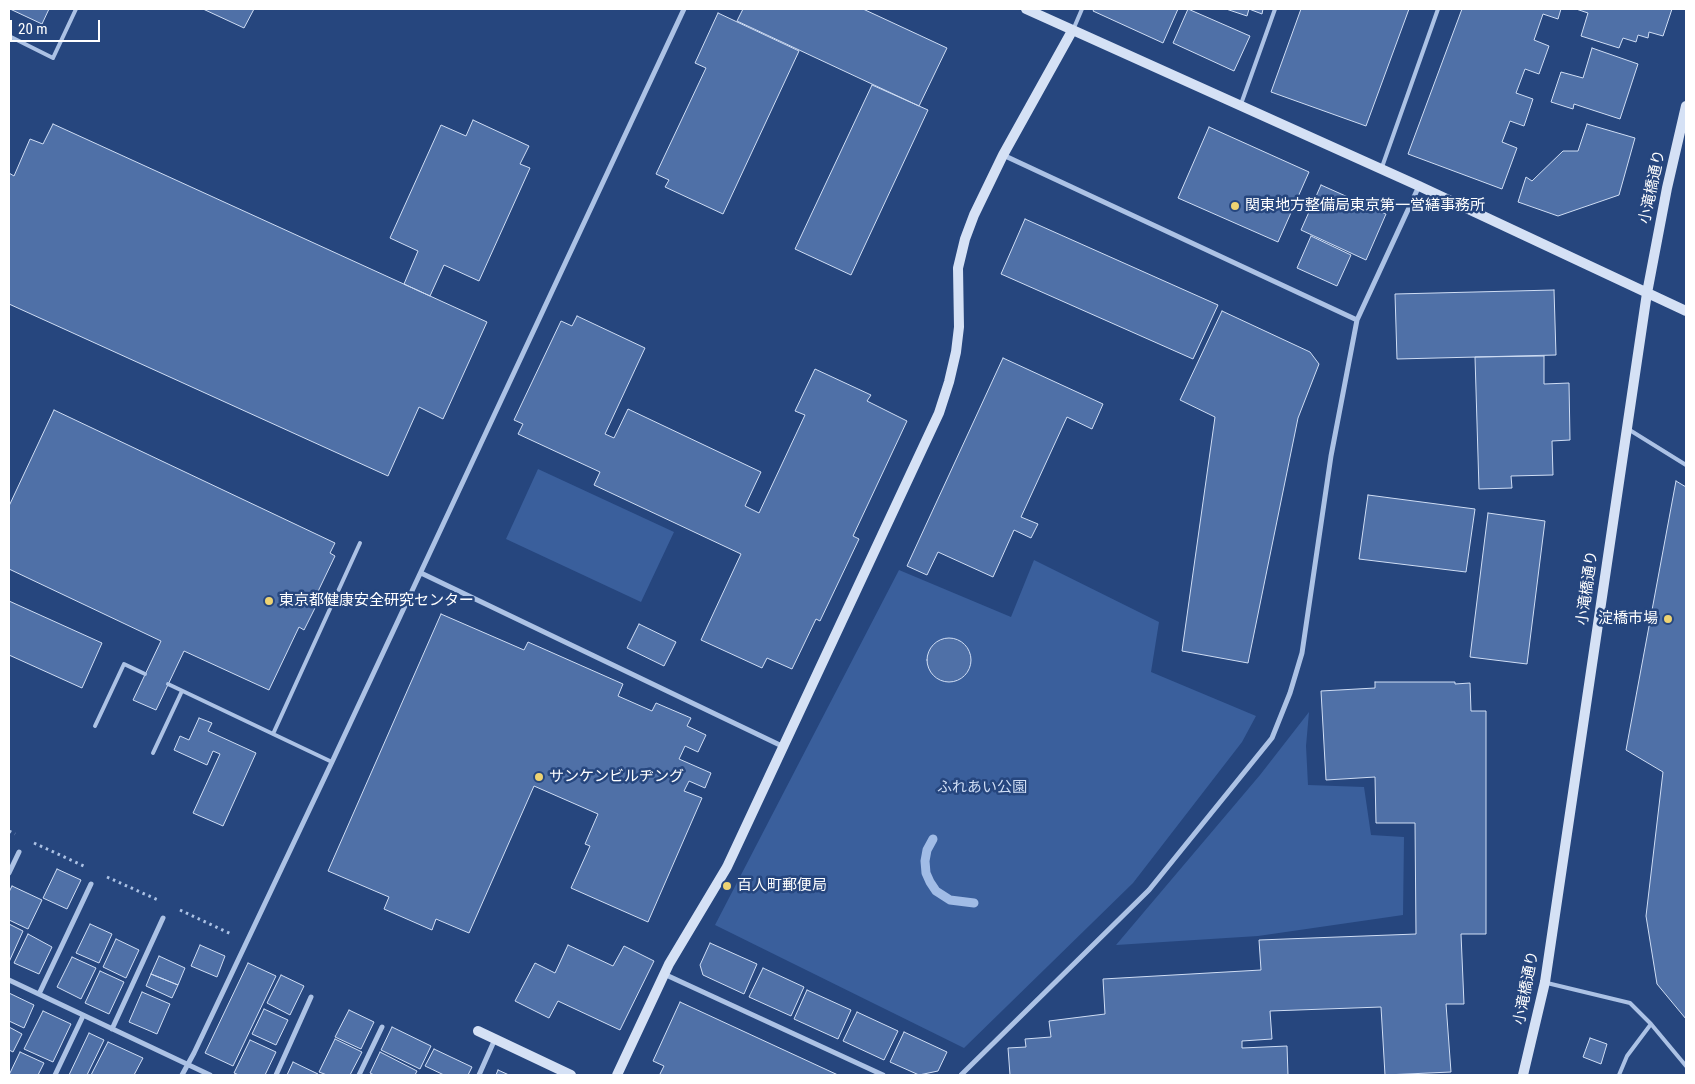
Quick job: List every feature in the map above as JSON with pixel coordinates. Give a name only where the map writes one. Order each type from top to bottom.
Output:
[{"type":"street","points":[[182,1075],[332,762],[684,9]]},
{"type":"street","points":[[1026,9],[1072,31],[1241,104],[1686,311]]},
{"type":"street","points":[[617,1075],[664,974],[727,867],[939,413],[956,352],[959,327],[958,268],[974,215],[1003,155],[1072,31]]},
{"type":"street","name":"小滝橋通り","points":[[1523,1075],[1545,982],[1647,292],[1665,198],[1686,106]]},
{"type":"street","points":[[1003,155],[1358,320]]},
{"type":"street","points":[[960,1075],[1149,890],[1272,738],[1290,693],[1302,653],[1331,456],[1358,320],[1419,186]]},
{"type":"street","points":[[421,572],[784,747]]},
{"type":"street","points":[[9,873],[19,852]]},
{"type":"street","points":[[39,994],[91,884]]},
{"type":"street","points":[[112,1029],[163,918]]},
{"type":"street","points":[[664,974],[883,1075]]},
{"type":"street","points":[[9,980],[210,1075]]},
{"type":"street","points":[[276,1075],[311,997]]},
{"type":"street","points":[[55,1075],[83,1016]]},
{"type":"street","points":[[360,1075],[382,1027]]},
{"type":"street","points":[[478,1031],[571,1075]]},
{"type":"street","points":[[479,1075],[496,1039]]},
{"type":"lane","points":[[9,36],[53,58],[76,9]]},
{"type":"lane","points":[[1072,31],[1082,9]]},
{"type":"lane","points":[[1241,104],[1275,9]]},
{"type":"lane","points":[[1381,169],[1438,9]]},
{"type":"lane","points":[[1626,428],[1686,465]]},
{"type":"lane","points":[[273,734],[360,542]]},
{"type":"lane","points":[[94,726],[124,664],[145,674]]},
{"type":"lane","points":[[168,684],[332,762]]},
{"type":"lane","points":[[153,753],[182,691]]},
{"type":"lane","points":[[1545,982],[1630,1002],[1686,1066]]},
{"type":"lane","points":[[1618,1075],[1627,1056],[1651,1024]]},
{"type":"path","points":[[9,831],[18,835]]},
{"type":"path","points":[[26,839],[88,868]]},
{"type":"path","points":[[106,876],[159,901]]},
{"type":"path","points":[[176,909],[247,942]]},
{"type":"green space","points":[[538,469],[674,532],[641,602],[506,539]]},
{"type":"green space","name":"ふれあい公園","points":[[1034,560],[1159,622],[1151,672],[1256,716],[1242,742],[1133,883],[964,1048],[715,925],[899,570],[1011,617]]},
{"type":"green space","points":[[1309,712],[1306,746],[1308,785],[1364,787],[1371,835],[1404,837],[1403,915],[1258,936],[1116,945],[1260,775]]},
{"type":"building","points":[[10,9],[49,9],[42,24]]},
{"type":"building","points":[[203,9],[254,9],[244,28]]},
{"type":"building","points":[[743,9],[863,9],[947,48],[919,106],[737,21]]},
{"type":"building","points":[[1094,9],[1178,9],[1163,43],[1093,11]]},
{"type":"building","points":[[1188,9],[1250,36],[1234,71],[1173,43]]},
{"type":"building","points":[[1226,9],[1249,9],[1247,16]]},
{"type":"building","points":[[1249,9],[1263,9],[1262,14]]},
{"type":"building","points":[[1301,9],[1409,9],[1366,126],[1271,92]]},
{"type":"building","points":[[1462,9],[1561,9],[1558,19],[1543,14],[1534,40],[1549,46],[1539,74],[1525,69],[1516,93],[1533,99],[1524,126],[1510,121],[1502,142],[1517,148],[1502,189],[1408,154]]},
{"type":"building","points":[[1576,9],[1672,9],[1663,36],[1649,32],[1648,38],[1638,35],[1636,42],[1623,38],[1619,48],[1581,36],[1588,13]]},
{"type":"building","points":[[718,13],[799,51],[723,214],[665,187],[669,180],[656,174],[706,68],[695,63]]},
{"type":"building","points":[[1592,48],[1638,64],[1620,119],[1574,104],[1573,109],[1551,102],[1561,72],[1583,78]]},
{"type":"building","points":[[872,85],[928,110],[851,275],[795,249]]},
{"type":"building","points":[[473,120],[529,146],[520,164],[530,168],[479,281],[444,265],[430,296],[404,284],[418,251],[390,238],[441,125],[466,136]]},
{"type":"building","points":[[53,124],[487,322],[443,419],[419,407],[388,476],[9,304],[9,173],[14,176],[30,139],[43,144]]},
{"type":"building","points":[[1587,124],[1635,138],[1619,195],[1558,216],[1518,202],[1526,177],[1532,181],[1563,151],[1578,151]]},
{"type":"building","points":[[1209,127],[1309,172],[1278,242],[1178,198]]},
{"type":"building","points":[[1321,185],[1386,214],[1366,260],[1301,230]]},
{"type":"building","points":[[1025,219],[1218,305],[1193,359],[1001,274]]},
{"type":"building","points":[[1311,236],[1351,255],[1337,286],[1297,268]]},
{"type":"building","points":[[1554,290],[1556,355],[1397,359],[1395,294]]},
{"type":"building","points":[[1222,311],[1310,352],[1319,364],[1298,418],[1248,663],[1182,651],[1215,417],[1180,400]]},
{"type":"building","points":[[577,316],[645,348],[605,434],[614,438],[628,409],[761,472],[745,506],[759,513],[805,415],[795,411],[815,369],[871,395],[867,401],[907,421],[853,536],[859,539],[820,621],[816,619],[792,669],[767,658],[762,668],[701,640],[741,554],[594,485],[600,472],[518,434],[523,424],[514,420],[561,321],[572,326]]},
{"type":"building","points":[[1544,356],[1544,384],[1569,383],[1570,440],[1552,441],[1553,475],[1511,476],[1512,488],[1479,489],[1475,357]]},
{"type":"building","points":[[1003,358],[1103,404],[1092,429],[1067,417],[1021,517],[1038,524],[1031,538],[1014,530],[993,577],[938,552],[927,575],[907,566]]},
{"type":"building","points":[[54,410],[335,543],[330,553],[335,556],[311,606],[315,608],[304,630],[299,627],[269,690],[184,651],[156,710],[133,700],[161,641],[9,569],[9,506]]},
{"type":"building","name":"淀橋市場","points":[[1676,481],[1686,487],[1686,1019],[1657,984],[1646,916],[1663,772],[1626,750]]},
{"type":"building","points":[[1368,495],[1475,509],[1466,572],[1359,559]]},
{"type":"building","points":[[1488,513],[1545,521],[1527,664],[1470,657]]},
{"type":"building","points":[[9,601],[102,643],[82,688],[9,655]]},
{"type":"building","name":"サンケンビルヂング","points":[[441,614],[524,650],[528,642],[623,684],[618,696],[652,711],[656,703],[691,718],[687,726],[706,735],[698,752],[685,746],[679,759],[711,773],[705,788],[689,781],[684,791],[702,798],[648,922],[571,888],[590,846],[585,844],[598,814],[534,786],[469,933],[436,919],[432,930],[384,909],[389,897],[328,871]]},
{"type":"building","points":[[639,624],[676,642],[664,666],[627,648]]},
{"type":"building","points":[[945,638],[953,638],[965,644],[971,660],[965,676],[953,682],[945,682],[933,676],[927,664],[927,656],[933,644]]},
{"type":"building","points":[[1375,682],[1470,683],[1471,711],[1486,711],[1486,934],[1461,934],[1464,1004],[1446,1004],[1451,1072],[1385,1075],[1381,1007],[1270,1011],[1272,1039],[1242,1041],[1242,1048],[1287,1046],[1288,1075],[1010,1075],[1008,1048],[1026,1047],[1025,1039],[1051,1037],[1049,1021],[1105,1014],[1103,979],[1261,970],[1259,940],[1416,934],[1415,823],[1376,823],[1375,777],[1326,780],[1321,691],[1375,688]]},
{"type":"building","points":[[199,718],[212,723],[208,731],[256,753],[223,826],[193,813],[220,754],[213,751],[207,765],[174,750],[180,736],[189,740]]},
{"type":"building","points":[[57,869],[81,880],[67,909],[43,898]]},
{"type":"building","points":[[12,886],[42,900],[28,929],[9,920],[9,892]]},
{"type":"building","points":[[9,924],[23,931],[9,962]]},
{"type":"building","points":[[90,924],[112,934],[99,963],[76,953]]},
{"type":"building","points":[[28,934],[52,947],[39,974],[14,963]]},
{"type":"building","points":[[116,939],[139,950],[126,978],[103,967]]},
{"type":"building","points":[[710,943],[757,964],[744,994],[703,975],[700,965]]},
{"type":"building","points":[[200,945],[225,956],[217,977],[191,966]]},
{"type":"building","points":[[568,945],[613,966],[624,946],[654,961],[620,1030],[558,1001],[549,1018],[515,1001],[535,963],[555,973]]},
{"type":"building","points":[[159,956],[185,968],[178,985],[151,974]]},
{"type":"building","points":[[72,957],[96,968],[81,999],[57,987]]},
{"type":"building","points":[[248,963],[276,976],[233,1066],[205,1053]]},
{"type":"building","points":[[763,968],[804,987],[791,1016],[749,997]]},
{"type":"building","points":[[100,971],[124,982],[109,1014],[85,1003]]},
{"type":"building","points":[[151,974],[178,985],[172,998],[146,986]]},
{"type":"building","points":[[281,975],[304,986],[290,1015],[267,1003]]},
{"type":"building","points":[[807,990],[851,1010],[838,1039],[794,1019]]},
{"type":"building","points":[[142,992],[170,1004],[157,1034],[129,1022]]},
{"type":"building","points":[[9,993],[34,1005],[24,1028],[9,1021]]},
{"type":"building","points":[[680,1002],[838,1075],[662,1075],[660,1074],[664,1066],[653,1061]]},
{"type":"building","points":[[264,1009],[288,1020],[276,1045],[252,1034]]},
{"type":"building","points":[[349,1010],[374,1022],[361,1049],[335,1037]]},
{"type":"building","points":[[43,1011],[71,1024],[53,1062],[24,1049]]},
{"type":"building","points":[[857,1012],[898,1031],[884,1060],[843,1041]]},
{"type":"building","points":[[9,1027],[22,1034],[13,1052],[9,1050]]},
{"type":"building","points":[[392,1027],[431,1046],[420,1069],[381,1050]]},
{"type":"building","points":[[904,1032],[947,1052],[938,1071],[919,1075],[890,1062]]},
{"type":"building","points":[[89,1033],[104,1040],[87,1075],[69,1075]]},
{"type":"building","points":[[1590,1038],[1607,1044],[1601,1064],[1583,1057]]},
{"type":"building","points":[[335,1039],[362,1052],[350,1075],[327,1075],[319,1072]]},
{"type":"building","points":[[250,1040],[276,1052],[265,1075],[239,1075],[234,1073]]},
{"type":"building","points":[[108,1042],[143,1058],[134,1075],[91,1075]]},
{"type":"building","points":[[434,1049],[472,1067],[468,1075],[444,1075],[425,1066]]},
{"type":"building","points":[[20,1052],[44,1063],[38,1075],[9,1075]]},
{"type":"building","points":[[380,1052],[417,1071],[415,1075],[374,1075],[370,1073]]},
{"type":"building","points":[[293,1062],[318,1074],[287,1075]]},
{"type":"building","points":[[498,1070],[509,1075],[496,1075]]},
{"type":"waterway","points":[[933,839],[927,850],[925,861],[926,873],[930,882],[936,891],[950,900],[974,903]]},
{"type":"place","name":"関東地方整備局東京第一営繕事務所","points":[[1235,206]]},
{"type":"place","name":"東京都健康安全研究センター","points":[[269,601]]},
{"type":"place","name":"淀橋市場","points":[[1668,619]]},
{"type":"place","name":"サンケンビルヂング","points":[[539,777]]},
{"type":"place","name":"百人町郵便局","points":[[727,886]]}]
